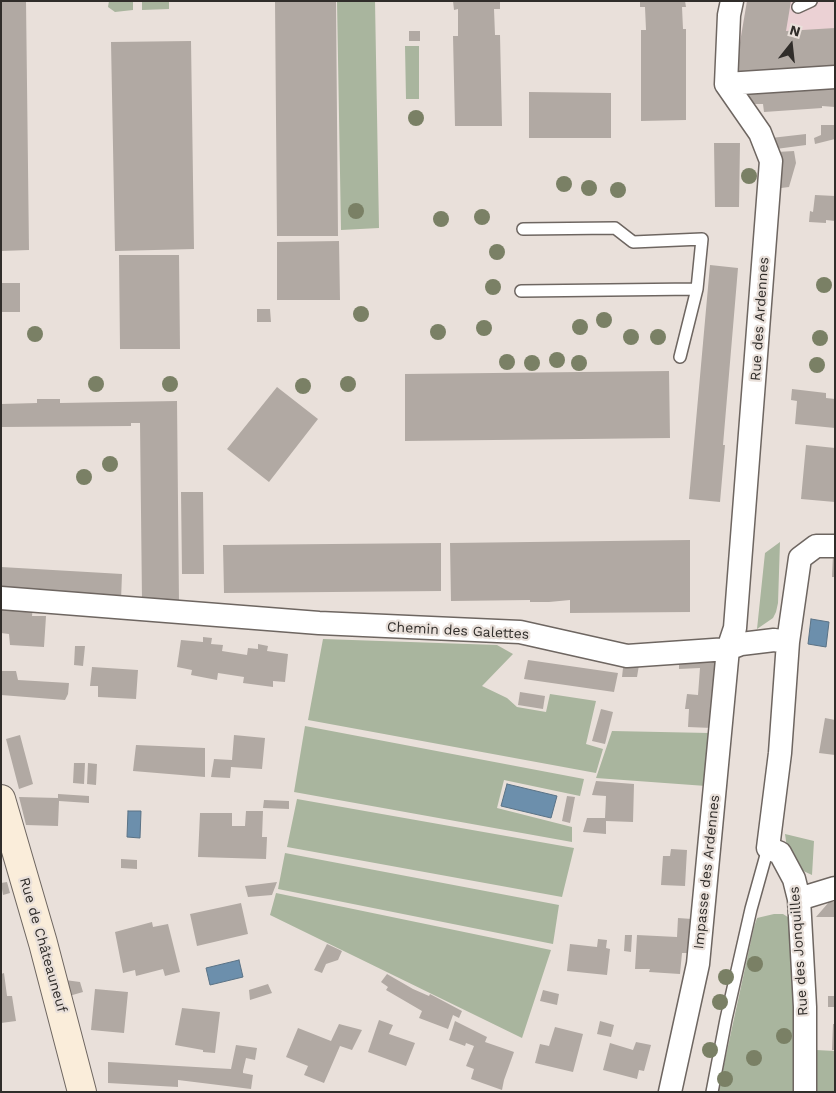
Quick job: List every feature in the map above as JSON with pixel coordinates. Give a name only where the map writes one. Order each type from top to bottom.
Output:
[{"type":"main road","name":"Rue de Châteauneuf","points":[[1,799],[44,943],[82,1092]]},
{"type":"street","points":[[732,1],[729,15],[726,84],[835,76]]},
{"type":"street","name":"Rue des Ardennes","points":[[726,84],[760,132],[771,162],[735,628],[728,649]]},
{"type":"street","points":[[768,848],[780,753],[788,642],[800,558],[816,546],[835,546]]},
{"type":"street","name":"Chemin des Galettes","points":[[1,598],[319,623],[520,632],[627,656],[728,649],[750,642],[774,640],[788,642]]},
{"type":"street","name":"Impasse des Ardennes","points":[[670,1092],[698,964],[728,649]]},
{"type":"street","name":"Rue des Jonquilles","points":[[768,848],[780,854],[794,879],[798,899],[805,1008],[804,1092]]},
{"type":"street","points":[[798,899],[835,888]]},
{"type":"lane","points":[[798,7],[811,1]]},
{"type":"lane","points":[[523,229],[615,228],[633,242],[702,239],[697,289],[680,357]]},
{"type":"lane","points":[[521,291],[697,289]]},
{"type":"lane","points":[[712,1092],[745,937],[768,848]]},
{"type":"shaded area","points":[[747,1],[835,1],[835,72],[733,80]]},
{"type":"green space","points":[[109,1],[133,1],[133,10],[115,12],[108,7]]},
{"type":"green space","points":[[142,1],[169,1],[169,9],[142,10]]},
{"type":"green space","points":[[337,1],[375,1],[379,228],[341,230]]},
{"type":"green space","points":[[405,46],[419,46],[419,99],[406,99]]},
{"type":"green space","points":[[780,542],[776,612],[773,618],[757,629],[765,553]]},
{"type":"green space","points":[[323,639],[497,645],[513,654],[482,686],[507,698],[517,707],[546,712],[550,694],[596,701],[586,744],[603,749],[596,773],[308,720]]},
{"type":"green space","points":[[305,726],[584,779],[580,796],[504,780],[497,808],[572,827],[572,842],[294,792]]},
{"type":"green space","points":[[612,731],[709,733],[706,786],[596,778]]},
{"type":"green space","points":[[297,799],[574,848],[562,897],[287,847]]},
{"type":"green space","points":[[785,834],[814,841],[812,875],[799,869],[787,848]]},
{"type":"green space","points":[[285,853],[559,905],[553,944],[278,889]]},
{"type":"green space","points":[[276,893],[551,950],[522,1038],[270,915]]},
{"type":"green space","points":[[783,914],[791,919],[798,1092],[718,1092],[754,927],[757,918]]},
{"type":"green space","points":[[816,1050],[835,1051],[835,1092],[813,1092]]},
{"type":"water","points":[[811,619],[829,622],[826,647],[808,644]]},
{"type":"water","points":[[507,784],[557,796],[551,818],[501,806]]},
{"type":"water","points":[[128,811],[141,811],[140,838],[127,837]]},
{"type":"water","points":[[239,960],[243,977],[210,985],[206,968]]},
{"type":"building","points":[[1,1],[26,1],[29,250],[1,251]]},
{"type":"building","points":[[275,1],[336,1],[338,236],[277,236]]},
{"type":"building","points":[[453,1],[500,1],[500,9],[494,9],[495,35],[500,35],[502,126],[455,126],[453,36],[458,36],[458,9],[454,10]]},
{"type":"building","points":[[640,1],[685,1],[686,7],[682,7],[683,29],[686,29],[686,120],[641,121],[641,30],[646,30],[645,7],[640,7]]},
{"type":"building","points":[[747,1],[791,1],[786,31],[835,28],[835,71],[734,78]]},
{"type":"building","points":[[409,31],[420,31],[420,41],[409,41]]},
{"type":"building","points":[[191,41],[194,249],[115,251],[111,42]]},
{"type":"building","points":[[835,82],[835,107],[822,106],[822,108],[764,112],[763,104],[753,104],[739,89]]},
{"type":"building","points":[[529,92],[611,93],[611,138],[529,138]]},
{"type":"building","points":[[821,125],[834,125],[835,139],[815,144],[814,138],[821,135]]},
{"type":"building","points":[[806,134],[806,145],[776,149],[771,138]]},
{"type":"building","points":[[714,143],[740,143],[739,207],[715,207]]},
{"type":"building","points":[[794,151],[796,163],[789,187],[781,188],[777,152]]},
{"type":"building","points":[[815,195],[835,196],[835,221],[826,220],[826,223],[809,222],[810,211],[813,212]]},
{"type":"building","points":[[339,241],[340,300],[277,300],[277,242]]},
{"type":"building","points":[[119,255],[179,255],[180,349],[120,349]]},
{"type":"building","points":[[710,265],[738,268],[720,502],[689,499]]},
{"type":"building","points":[[1,283],[20,283],[20,312],[1,312]]},
{"type":"building","points":[[257,309],[270,309],[271,322],[257,322]]},
{"type":"building","points":[[669,371],[670,438],[405,441],[405,374]]},
{"type":"building","points":[[277,387],[318,419],[269,482],[227,449]]},
{"type":"building","points":[[792,389],[826,393],[826,398],[835,399],[835,428],[795,424],[797,401],[791,400]]},
{"type":"building","points":[[37,399],[60,399],[60,403],[177,401],[179,603],[142,601],[140,423],[131,423],[131,426],[1,427],[1,404],[37,403]]},
{"type":"building","points":[[806,445],[835,448],[835,502],[801,499]]},
{"type":"building","points":[[181,492],[203,492],[204,574],[182,574]]},
{"type":"building","points":[[690,540],[690,612],[570,613],[570,600],[549,602],[530,602],[530,600],[451,601],[450,543]]},
{"type":"building","points":[[441,543],[441,591],[224,593],[223,545]]},
{"type":"building","points":[[833,555],[835,555],[835,577],[832,577]]},
{"type":"building","points":[[1,567],[122,574],[121,600],[1,593]]},
{"type":"building","points":[[1,605],[33,607],[32,616],[46,616],[44,647],[10,645],[9,634],[1,633]]},
{"type":"building","points":[[203,637],[212,638],[211,644],[223,645],[222,651],[247,655],[248,648],[258,649],[258,644],[268,646],[267,651],[288,654],[285,682],[273,681],[273,687],[243,683],[244,677],[218,673],[217,680],[191,675],[192,670],[177,667],[181,640],[203,642]]},
{"type":"building","points":[[75,646],[85,646],[83,666],[74,665]]},
{"type":"building","points":[[719,657],[712,728],[688,727],[689,709],[685,709],[687,694],[698,695],[700,668],[679,669],[679,659]]},
{"type":"building","points":[[624,659],[640,659],[637,677],[622,677]]},
{"type":"building","points":[[528,660],[618,673],[614,692],[524,679]]},
{"type":"building","points":[[92,667],[138,670],[136,699],[98,697],[98,686],[90,686]]},
{"type":"building","points":[[1,671],[16,671],[18,680],[69,683],[68,694],[65,700],[1,695]]},
{"type":"building","points":[[520,692],[545,696],[543,709],[518,705]]},
{"type":"building","points":[[601,709],[613,712],[605,744],[592,741]]},
{"type":"building","points":[[825,718],[835,720],[835,755],[819,753]]},
{"type":"building","points":[[20,735],[33,784],[19,789],[6,739]]},
{"type":"building","points":[[234,735],[265,738],[262,769],[231,767],[230,778],[211,777],[214,759],[232,760]]},
{"type":"building","points":[[136,745],[205,748],[205,777],[133,771]]},
{"type":"building","points":[[74,763],[85,763],[84,784],[73,783]]},
{"type":"building","points":[[88,763],[97,764],[96,785],[87,784]]},
{"type":"building","points":[[596,781],[634,784],[633,822],[606,821],[606,834],[583,832],[587,818],[605,818],[606,796],[592,795]]},
{"type":"building","points":[[58,794],[89,796],[89,803],[59,801],[58,826],[26,825],[19,797],[58,798]]},
{"type":"building","points":[[567,796],[575,797],[570,823],[562,821]]},
{"type":"building","points":[[264,800],[289,801],[289,809],[263,808]]},
{"type":"building","points":[[246,811],[263,811],[262,837],[267,837],[266,859],[198,857],[200,813],[232,813],[232,826],[245,826]]},
{"type":"building","points":[[671,849],[687,850],[685,886],[661,885],[663,856],[670,856]]},
{"type":"building","points":[[121,859],[137,860],[137,869],[121,868]]},
{"type":"building","points":[[7,882],[10,893],[3,895],[1,883]]},
{"type":"building","points":[[277,882],[272,895],[248,897],[245,886]]},
{"type":"building","points":[[829,902],[835,902],[835,917],[816,917]]},
{"type":"building","points":[[241,903],[248,934],[197,946],[190,914]]},
{"type":"building","points":[[678,918],[692,919],[690,953],[682,953],[680,974],[649,972],[650,969],[635,969],[637,935],[677,937]]},
{"type":"building","points":[[152,922],[153,927],[168,924],[180,972],[165,976],[163,969],[136,976],[135,970],[123,973],[115,932]]},
{"type":"building","points":[[625,935],[632,935],[631,952],[624,951]]},
{"type":"building","points":[[598,939],[607,940],[606,948],[610,949],[607,975],[567,971],[570,944],[597,947]]},
{"type":"building","points":[[327,944],[342,951],[338,960],[326,964],[322,973],[314,970]]},
{"type":"building","points":[[4,973],[7,996],[12,996],[16,1021],[1,1023],[1,974]]},
{"type":"building","points":[[387,974],[413,989],[429,996],[430,994],[462,1011],[459,1018],[453,1015],[448,1029],[419,1018],[422,1011],[386,990],[388,987],[381,982]]},
{"type":"building","points":[[65,980],[80,982],[83,992],[69,996]]},
{"type":"building","points":[[268,984],[272,993],[250,1000],[249,990]]},
{"type":"building","points":[[95,989],[128,992],[124,1033],[91,1030]]},
{"type":"building","points":[[543,990],[559,994],[557,1005],[540,1001]]},
{"type":"building","points":[[828,996],[835,996],[835,1007],[828,1007]]},
{"type":"building","points":[[182,1008],[220,1012],[215,1053],[175,1045]]},
{"type":"building","points":[[379,1020],[393,1025],[389,1034],[415,1043],[406,1066],[368,1052]]},
{"type":"building","points":[[455,1021],[487,1037],[485,1042],[514,1052],[502,1090],[471,1079],[474,1069],[466,1066],[474,1046],[466,1043],[465,1046],[449,1040]]},
{"type":"building","points":[[600,1021],[614,1025],[611,1037],[597,1034]]},
{"type":"building","points":[[339,1024],[362,1030],[352,1050],[340,1046],[324,1083],[304,1075],[308,1066],[286,1057],[298,1028],[331,1041]]},
{"type":"building","points":[[833,1024],[835,1024],[835,1050],[832,1050]]},
{"type":"building","points":[[555,1027],[583,1034],[573,1072],[535,1063],[540,1044],[549,1046]]},
{"type":"building","points":[[636,1042],[651,1045],[644,1071],[639,1070],[637,1079],[603,1070],[610,1043],[633,1050]]},
{"type":"building","points":[[236,1045],[257,1048],[255,1060],[246,1058],[243,1071],[243,1073],[253,1075],[251,1089],[178,1080],[178,1087],[108,1083],[108,1062],[231,1069]]}]
